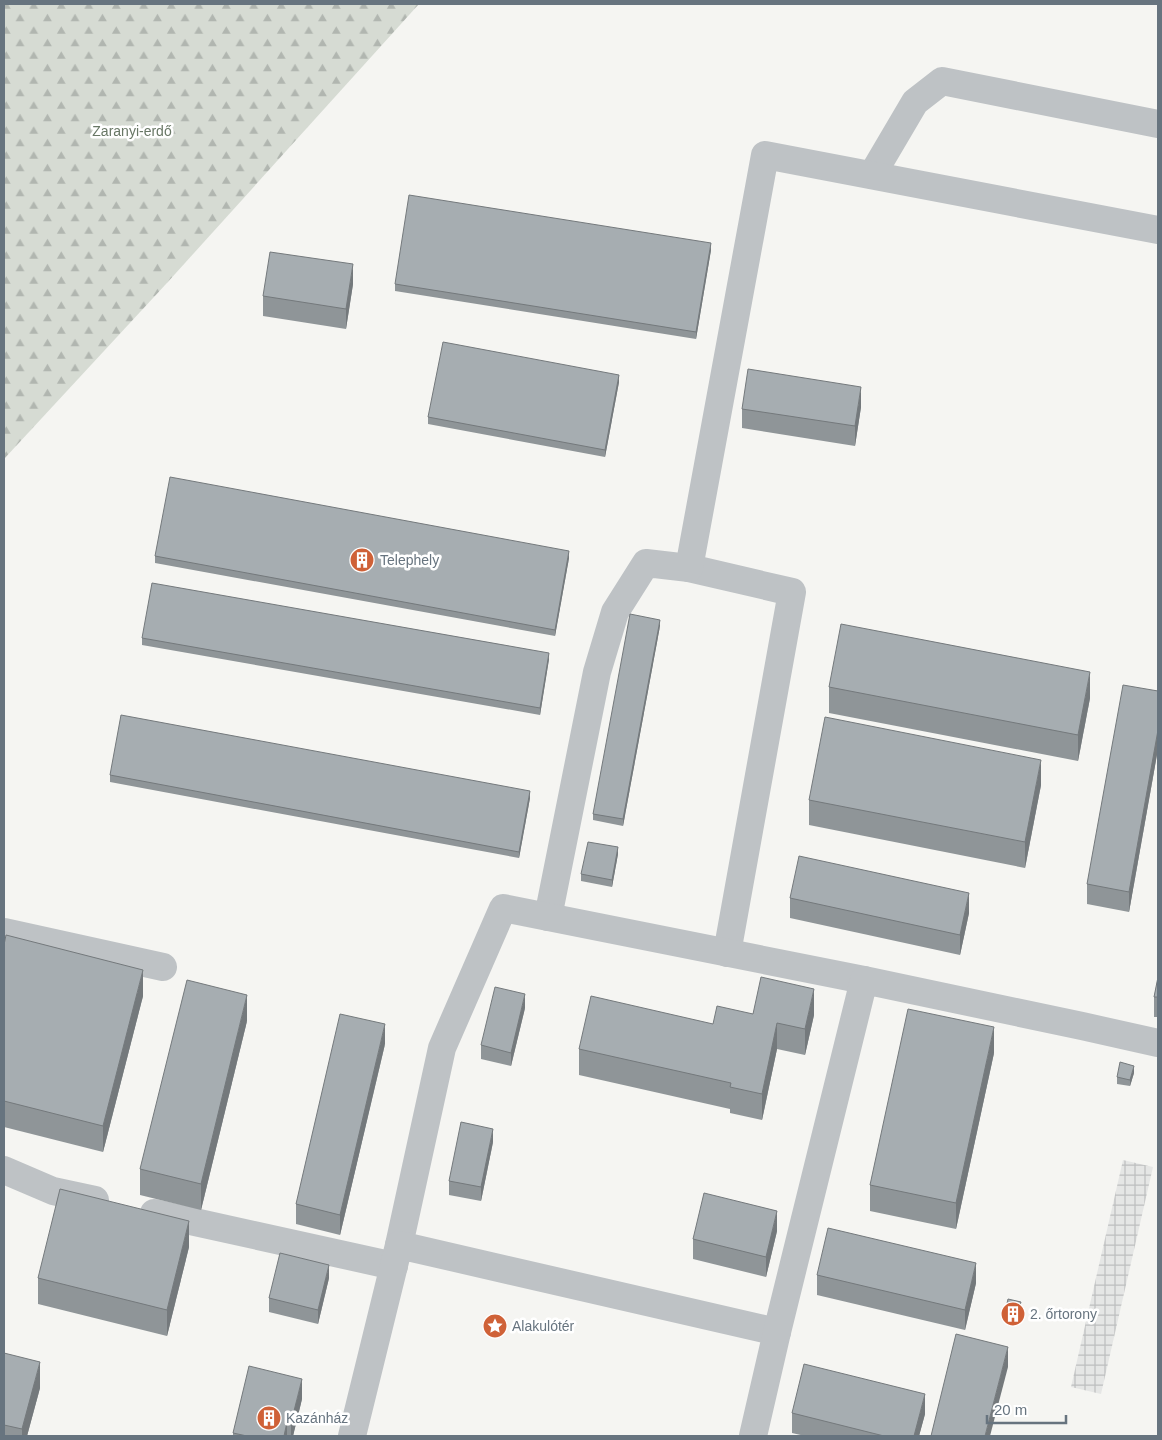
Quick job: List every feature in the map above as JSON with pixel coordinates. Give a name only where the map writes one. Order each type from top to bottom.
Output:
[{"type":"street","points":[[872,175],[915,102],[942,81],[1158,124]]},
{"type":"street","points":[[689,568],[764,154],[1158,230]]},
{"type":"street","points":[[548,917],[597,672],[615,612],[646,563],[689,568],[792,592],[727,953]]},
{"type":"street","points":[[352,1436],[396,1256],[442,1048],[503,908],[864,980],[1158,1043]]},
{"type":"street","points":[[4,932],[163,967]]},
{"type":"street","points":[[753,1436],[864,980]]},
{"type":"street","points":[[4,1170],[53,1191],[126,1207],[396,1256],[777,1332]]},
{"type":"shaded area","points":[[1123,1160],[1153,1167],[1101,1394],[1071,1387]]},
{"type":"green space","name":"Zaranyi-erdő","points":[[4,4],[419,4],[166,284],[4,459]]},
{"type":"building","points":[[409,195],[711,243],[696,332],[395,284]]},
{"type":"building","points":[[270,252],[353,264],[346,309],[263,296]]},
{"type":"building","points":[[443,342],[619,375],[605,450],[428,417]]},
{"type":"building","points":[[748,369],[861,387],[855,426],[742,409]]},
{"type":"building","name":"Telephely","points":[[170,477],[569,551],[555,630],[155,556]]},
{"type":"building","points":[[152,583],[549,653],[540,708],[142,638]]},
{"type":"building","points":[[630,614],[660,620],[623,819],[593,814]]},
{"type":"building","points":[[841,624],[1090,672],[1078,735],[829,687]]},
{"type":"building","points":[[1123,685],[1158,691],[1158,730],[1129,892],[1087,884]]},
{"type":"building","points":[[121,715],[530,791],[519,852],[110,775]]},
{"type":"building","points":[[825,717],[1041,760],[1025,842],[809,800]]},
{"type":"building","points":[[588,842],[618,847],[612,880],[581,874]]},
{"type":"building","points":[[799,856],[969,893],[960,935],[790,898]]},
{"type":"building","points":[[6,935],[143,970],[103,1126],[4,1101],[4,945]]},
{"type":"building","points":[[761,977],[814,989],[805,1029],[777,1023],[762,1094],[730,1087],[731,1083],[579,1049],[591,996],[713,1024],[717,1006],[753,1014]]},
{"type":"building","points":[[1158,977],[1158,997],[1154,997]]},
{"type":"building","points":[[187,980],[247,995],[201,1184],[140,1169]]},
{"type":"building","points":[[495,987],[525,994],[511,1053],[481,1045]]},
{"type":"building","points":[[908,1009],[994,1027],[956,1203],[870,1185]]},
{"type":"building","points":[[340,1014],[385,1024],[340,1215],[296,1204]]},
{"type":"building","points":[[1120,1062],[1134,1066],[1130,1080],[1117,1077]]},
{"type":"building","points":[[461,1122],[493,1129],[481,1187],[449,1181]]},
{"type":"building","points":[[60,1189],[189,1221],[167,1310],[38,1278]]},
{"type":"building","points":[[704,1193],[777,1211],[766,1257],[693,1239]]},
{"type":"building","points":[[828,1228],[976,1263],[965,1310],[817,1275]]},
{"type":"building","points":[[280,1253],[329,1265],[318,1310],[269,1298]]},
{"type":"building","points":[[1008,1299],[1021,1302],[1017,1315],[1005,1312]]},
{"type":"building","points":[[956,1334],[1008,1347],[985,1436],[931,1436]]},
{"type":"building","points":[[4,1353],[40,1362],[22,1429],[4,1425]]},
{"type":"building","points":[[804,1364],[925,1394],[914,1436],[884,1436],[792,1413]]},
{"type":"building","name":"Kazánház","points":[[249,1366],[302,1379],[291,1423],[287,1422],[284,1436],[247,1436],[233,1433]]},
{"type":"place","name":"Telephely","points":[[362,560]]},
{"type":"place","name":"2. őrtorony","points":[[1013,1314]]},
{"type":"place","name":"Alakulótér","points":[[495,1326]]},
{"type":"place","name":"Kazánház","points":[[269,1418]]}]
